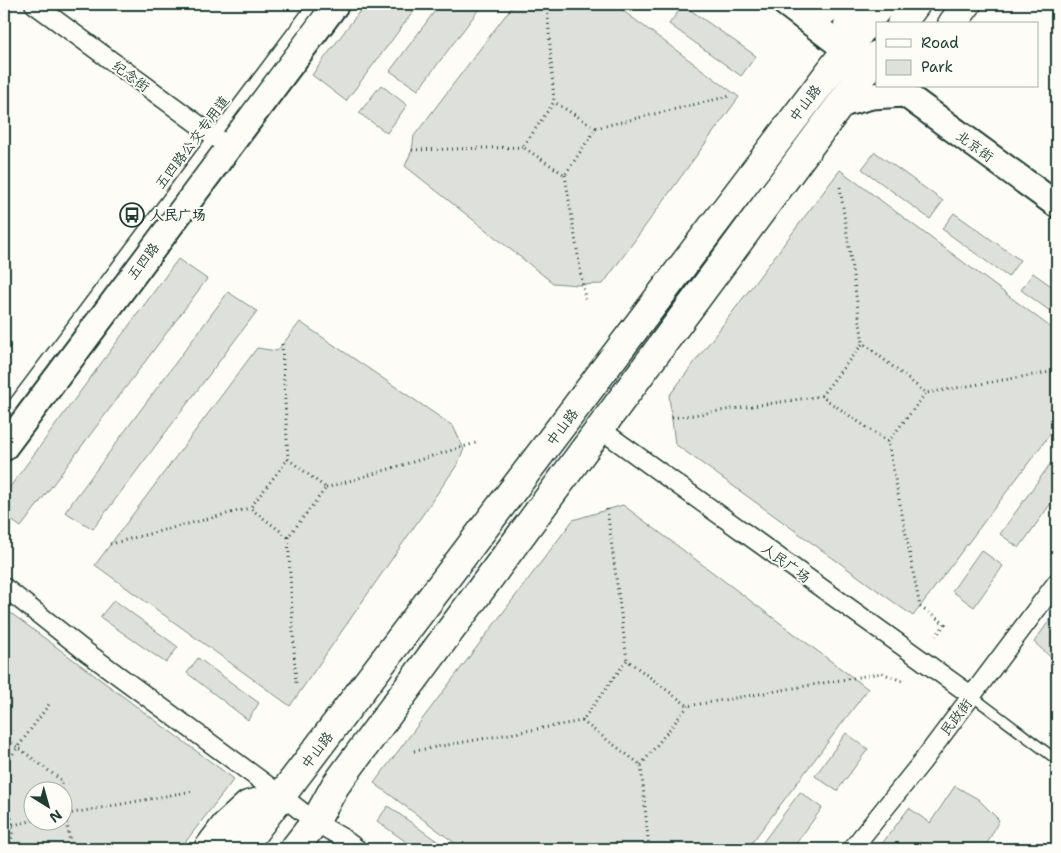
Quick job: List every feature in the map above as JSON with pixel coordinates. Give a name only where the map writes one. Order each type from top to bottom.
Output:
[{"type":"main road","name":"五四路","points":[[4,448],[221,142],[336,4]]},
{"type":"main road","points":[[294,849],[315,822],[335,786],[842,104],[875,65],[846,50],[786,4]]},
{"type":"main road","points":[[806,19],[822,14],[837,4]]},
{"type":"main road","points":[[846,50],[850,4]]},
{"type":"main road","name":"中山路","points":[[241,849],[881,4]]},
{"type":"main road","points":[[902,22],[916,4]]},
{"type":"main road","points":[[954,22],[967,4]]},
{"type":"main road","points":[[842,104],[899,90]]},
{"type":"main road","name":"北京街","points":[[899,90],[1057,205]]},
{"type":"main road","points":[[208,849],[225,826],[248,806],[282,796]]},
{"type":"main road","points":[[315,822],[316,849]]},
{"type":"street","name":"纪念街","points":[[34,4],[221,142]]},
{"type":"street","name":"人民广场","points":[[600,429],[972,696]]},
{"type":"street","name":"民政街","points":[[852,849],[972,696],[1057,582]]},
{"type":"street","points":[[4,587],[85,651],[315,822],[357,849]]},
{"type":"lane","name":"五四路公交专用道","points":[[4,416],[221,142],[313,4]]},
{"type":"lane","points":[[972,696],[1057,760]]},
{"type":"path","points":[[523,147],[554,102],[547,4]]},
{"type":"path","points":[[585,299],[565,175],[596,128],[730,96]]},
{"type":"path","points":[[554,102],[596,128]]},
{"type":"path","points":[[412,150],[523,147],[565,175]]},
{"type":"path","points":[[840,187],[863,343],[926,393]]},
{"type":"path","points":[[672,418],[820,396],[863,343]]},
{"type":"path","points":[[110,544],[250,508],[288,459],[282,344]]},
{"type":"path","points":[[888,442],[926,393],[1057,370]]},
{"type":"path","points":[[820,396],[888,442],[920,607],[945,624],[936,636]]},
{"type":"path","points":[[296,685],[288,537],[326,488],[479,442]]},
{"type":"path","points":[[288,459],[326,488]]},
{"type":"path","points":[[250,508],[288,537]]},
{"type":"path","points":[[414,751],[582,721],[627,660],[607,509]]},
{"type":"path","points":[[627,660],[688,706]]},
{"type":"path","points":[[649,849],[641,765],[688,706],[882,673],[902,681]]},
{"type":"path","points":[[4,766],[50,703]]},
{"type":"path","points":[[582,721],[641,765]]},
{"type":"path","points":[[4,737],[60,780]]},
{"type":"path","points":[[72,814],[193,791]]},
{"type":"path","points":[[4,799],[10,809],[13,825],[13,839],[10,849]]},
{"type":"path","points":[[13,825],[22,823]]},
{"type":"path","points":[[67,830],[71,849]]},
{"type":"green space","points":[[365,4],[419,4],[346,101],[312,75]]},
{"type":"green space","points":[[440,4],[483,4],[418,90],[390,71]]},
{"type":"green space","points":[[514,4],[614,4],[739,97],[603,284],[553,283],[405,166],[412,150],[414,136]]},
{"type":"green space","points":[[683,5],[756,56],[741,76],[669,24]]},
{"type":"green space","points":[[381,85],[407,105],[387,133],[359,113]]},
{"type":"green space","points":[[875,152],[943,201],[930,219],[862,169]]},
{"type":"green space","points":[[840,170],[1057,332],[1057,425],[913,616],[675,444],[669,396]]},
{"type":"green space","points":[[954,213],[1020,260],[1008,277],[942,229]]},
{"type":"green space","points":[[178,259],[207,279],[21,527],[4,515],[4,495]]},
{"type":"green space","points":[[1033,273],[1057,290],[1057,316],[1021,290]]},
{"type":"green space","points":[[228,292],[257,311],[93,529],[65,512]]},
{"type":"green space","points":[[300,322],[453,426],[464,449],[457,465],[290,706],[95,565],[257,348],[277,351]]},
{"type":"green space","points":[[1055,457],[1057,458],[1057,495],[1019,548],[1000,534]]},
{"type":"green space","points":[[623,505],[868,689],[747,849],[463,849],[374,783],[573,520]]},
{"type":"green space","points":[[981,550],[1003,566],[974,607],[952,591]]},
{"type":"green space","points":[[114,600],[178,647],[166,663],[100,617]]},
{"type":"green space","points":[[4,608],[234,779],[180,849],[4,849]]},
{"type":"green space","points":[[1057,610],[1057,663],[1034,642]]},
{"type":"green space","points":[[198,658],[259,703],[248,720],[187,673]]},
{"type":"green space","points":[[846,733],[868,749],[837,791],[815,776]]},
{"type":"green space","points":[[955,786],[978,799],[999,820],[983,849],[878,849],[909,808],[930,823]]},
{"type":"green space","points":[[800,792],[822,808],[792,849],[758,849]]},
{"type":"green space","points":[[388,806],[448,849],[416,849],[377,821]]},
{"type":"place","name":"人民广场","points":[[132,215]]}]
